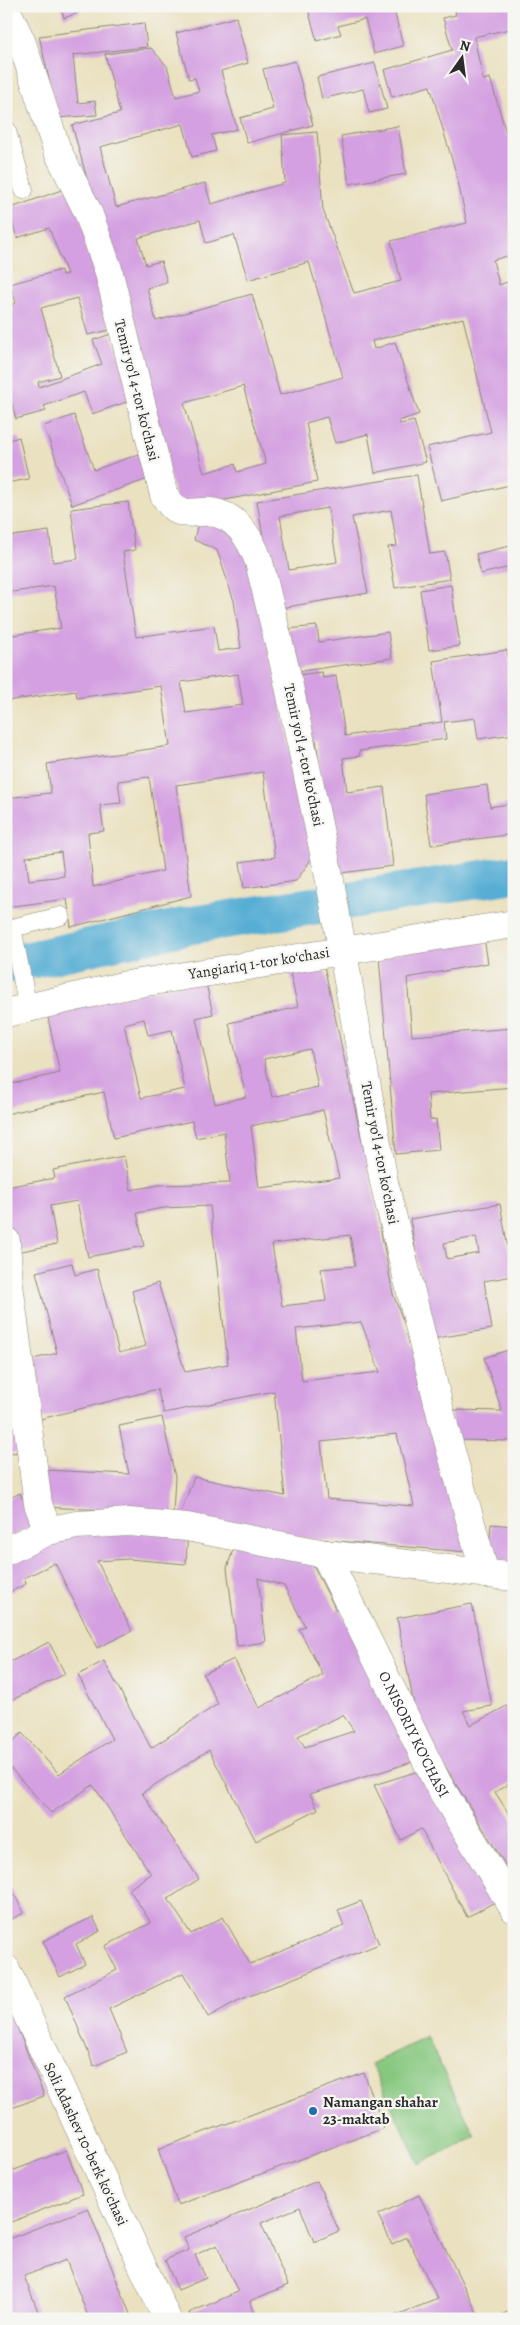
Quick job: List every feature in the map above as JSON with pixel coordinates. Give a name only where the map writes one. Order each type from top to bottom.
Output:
[{"type":"street","name":"Temir yoʻl 4-tor koʻchasi","points":[[6,9],[22,43],[57,150],[88,212],[108,269],[164,495],[172,507],[180,512],[212,512],[230,519],[241,527],[253,545],[286,672],[330,881],[336,923],[384,1182],[441,1415],[486,1574]]},
{"type":"street","name":"Yangiariq 1-tor koʻchasi","points":[[20,1003],[514,924]]},
{"type":"street","points":[[6,1241],[8,1284],[38,1504],[48,1531]]},
{"type":"street","points":[[6,1551],[48,1531],[76,1525],[139,1523],[188,1527],[325,1554],[514,1577]]},
{"type":"street","name":"O.NISORIY KO'CHASI","points":[[325,1554],[438,1784],[514,1910]]},
{"type":"street","name":"Soli Adashev 10-berk koʻchasi","points":[[6,1969],[167,2319]]},
{"type":"lane","points":[[6,128],[24,190]]},
{"type":"lane","points":[[20,1003],[17,950],[9,928],[61,916]]},
{"type":"green space","points":[[427,2037],[475,2136],[419,2164],[371,2064]]},
{"type":"building","points":[[60,6],[77,6],[80,12],[64,18]]},
{"type":"building","points":[[307,6],[393,6],[403,46],[374,54],[365,19],[338,26],[341,34],[317,41]]},
{"type":"building","points":[[454,6],[514,6],[514,28],[474,37],[483,80],[490,78],[507,136],[514,135],[514,272],[509,272],[507,256],[493,260],[499,285],[507,282],[514,312],[514,484],[441,501],[427,447],[491,432],[463,318],[372,341],[374,349],[395,342],[419,414],[399,421],[400,424],[414,421],[426,462],[375,473],[368,434],[335,443],[327,417],[306,423],[317,482],[179,509],[72,125],[120,113],[105,54],[151,48],[167,66],[176,97],[199,91],[195,78],[189,79],[176,33],[236,17],[248,63],[221,71],[237,129],[212,135],[216,151],[192,157],[183,124],[100,147],[116,207],[205,183],[211,204],[285,183],[282,135],[317,132],[323,210],[354,293],[401,281],[391,241],[467,223],[456,173],[430,86],[392,97],[384,70],[452,50],[443,18],[456,15]],"holes":[[[200,220],[206,243],[234,235],[248,280],[309,262],[343,377],[280,395],[252,294],[156,321],[147,288],[167,282],[161,261],[146,265],[138,238]],[[243,386],[266,464],[237,472],[235,464],[204,473],[184,403]]]},
{"type":"building","points":[[144,23],[147,47],[73,55],[78,103],[95,101],[97,115],[58,118],[39,36]]},
{"type":"building","points":[[295,61],[313,125],[247,143],[240,118],[273,109],[263,69]]},
{"type":"building","points":[[375,63],[387,109],[369,113],[363,89],[322,99],[317,77]]},
{"type":"building","points":[[398,126],[406,174],[349,184],[341,136]]},
{"type":"building","points":[[73,186],[110,330],[88,335],[77,298],[41,308],[60,376],[38,382],[39,387],[102,364],[93,340],[111,334],[135,399],[92,414],[84,392],[44,406],[46,411],[16,419],[6,383],[6,306],[16,303],[10,284],[61,270],[62,275],[67,274],[49,228],[17,238],[8,209]]},
{"type":"building","points":[[74,415],[94,470],[145,452],[154,477],[72,505],[44,426]]},
{"type":"building","points":[[19,437],[29,479],[6,483],[6,441]]},
{"type":"building","points":[[417,475],[430,554],[445,552],[450,579],[395,588],[388,547],[397,546],[391,510],[352,517],[368,593],[275,609],[257,501]],"holes":[[[328,508],[337,562],[289,570],[280,516]]]},
{"type":"building","points":[[128,502],[135,550],[123,552],[136,637],[214,626],[218,651],[241,648],[234,601],[217,550],[194,540],[198,522],[223,525],[242,542],[260,597],[312,858],[296,881],[244,888],[240,862],[275,857],[263,772],[176,785],[191,896],[71,927],[67,899],[6,907],[6,798],[51,793],[47,764],[170,746],[161,686],[77,698],[76,691],[6,701],[6,636],[61,628],[54,586],[6,593],[6,537],[49,531],[53,562],[78,559],[71,509]],"holes":[[[238,674],[243,705],[186,713],[181,682]],[[149,777],[163,871],[93,887],[88,833],[104,831],[100,805],[121,803],[118,781]],[[61,852],[64,876],[29,880],[26,857]]]},
{"type":"building","points":[[514,545],[514,583],[510,567],[481,574],[476,554]]},
{"type":"building","points":[[451,585],[460,646],[429,650],[420,590]]},
{"type":"building","points":[[317,626],[319,642],[388,632],[392,658],[294,672],[288,629]]},
{"type":"building","points":[[507,650],[514,700],[514,734],[478,739],[475,718],[444,722],[446,739],[359,751],[360,756],[343,758],[347,792],[384,787],[393,866],[335,874],[316,740],[307,741],[297,675],[322,672],[323,678],[336,676],[345,736],[442,722],[433,661]]},
{"type":"building","points":[[487,785],[490,807],[514,803],[514,834],[431,845],[424,794]]},
{"type":"building","points":[[484,938],[488,963],[407,978],[412,1036],[514,1028],[514,1087],[428,1094],[430,1120],[436,1119],[439,1150],[396,1154],[379,957]]},
{"type":"building","points":[[323,961],[376,1205],[393,1294],[421,1368],[466,1552],[290,1537],[180,1515],[194,1477],[285,1496],[274,1391],[164,1413],[157,1389],[37,1420],[22,1362],[57,1353],[36,1272],[72,1263],[75,1275],[97,1269],[119,1353],[146,1346],[132,1291],[158,1283],[185,1372],[228,1364],[210,1206],[163,1208],[137,1213],[144,1246],[88,1257],[77,1201],[50,1206],[57,1244],[12,1253],[6,1221],[6,1187],[55,1178],[53,1170],[124,1156],[131,1190],[159,1185],[230,1183],[224,1132],[196,1138],[192,1121],[114,1138],[104,1092],[6,1114],[6,1085],[60,1073],[47,1013],[205,979],[213,1014],[196,1018],[215,1104],[246,1097],[229,1023],[298,1007],[289,969]],"holes":[[[144,1019],[148,1035],[172,1030],[185,1089],[141,1098],[124,1024]],[[310,1049],[318,1087],[272,1097],[264,1059]],[[323,1110],[339,1178],[259,1188],[251,1126]],[[350,1235],[355,1266],[321,1269],[326,1301],[282,1306],[272,1244]],[[361,1322],[380,1372],[302,1381],[296,1329]],[[397,1434],[414,1506],[327,1499],[321,1442]]]},
{"type":"building","points":[[500,1204],[513,1276],[484,1281],[492,1329],[431,1339],[410,1219]],"holes":[[[476,1237],[479,1253],[447,1259],[444,1243]]]},
{"type":"building","points":[[514,1348],[514,1441],[451,1440],[452,1410],[502,1411],[484,1358]]},
{"type":"building","points":[[6,1352],[24,1451],[6,1454]]},
{"type":"building","points":[[162,1417],[175,1477],[173,1513],[43,1507],[44,1470],[129,1474],[119,1426]]},
{"type":"building","points":[[20,1493],[35,1525],[6,1539],[6,1500]]},
{"type":"building","points":[[491,1524],[514,1526],[514,1564],[488,1562]]},
{"type":"building","points":[[188,1531],[186,1564],[129,1559],[97,1561],[132,1631],[97,1648],[55,1563],[24,1578],[26,1584],[6,1594],[6,1554],[42,1537]]},
{"type":"building","points":[[236,1541],[313,1565],[336,1610],[339,1609],[425,1758],[310,1794],[318,1809],[256,1841],[209,1750],[142,1793],[199,1879],[168,1899],[191,1934],[223,1917],[250,1964],[344,1926],[338,1910],[361,1901],[379,1944],[237,2001],[208,2017],[183,1973],[109,2009],[127,2052],[94,2066],[65,1996],[117,1970],[105,1946],[151,1923],[129,1889],[151,1874],[93,1785],[51,1813],[6,1763],[6,1747],[22,1733],[59,1774],[112,1739],[78,1675],[104,1661],[151,1748],[218,1704],[203,1674],[234,1659],[259,1708],[323,1675],[299,1629],[305,1626],[284,1586],[258,1578],[266,1642],[237,1646],[227,1568]],"holes":[[[343,1715],[354,1731],[305,1747],[298,1736]]]},
{"type":"building","points":[[472,1604],[492,1706],[463,1711],[471,1725],[514,1702],[514,1781],[495,1792],[514,1822],[514,1879],[417,1720],[397,1618]]},
{"type":"building","points":[[49,1642],[65,1674],[6,1703],[6,1664]]},
{"type":"building","points":[[428,1768],[495,1902],[467,1917],[421,1829],[401,1840],[374,1785]]},
{"type":"building","points":[[6,1878],[24,1913],[6,1922]]},
{"type":"building","points":[[93,1917],[100,1931],[76,1944],[85,1964],[60,1977],[43,1941]]},
{"type":"building","points":[[6,1998],[44,2096],[6,2110]]},
{"type":"building","points":[[364,2073],[384,2128],[178,2205],[158,2149]]},
{"type":"building","points":[[66,2150],[83,2194],[6,2224],[6,2156],[12,2171]]},
{"type":"building","points":[[317,2181],[339,2231],[314,2242],[300,2207],[261,2223],[288,2285],[250,2301],[257,2319],[191,2319],[189,2313],[238,2292],[217,2245],[195,2255],[206,2278],[178,2290],[165,2260],[189,2250],[184,2237]]},
{"type":"building","points":[[419,2195],[480,2319],[386,2319],[438,2299],[407,2237],[392,2244],[378,2215]]},
{"type":"building","points":[[88,2208],[132,2319],[89,2319],[66,2260],[24,2276],[41,2319],[6,2319],[6,2240]]},
{"type":"building","points":[[511,2310],[514,2319],[494,2319]]},
{"type":"waterway","points":[[6,965],[192,925],[514,874]]},
{"type":"place","name":"Namangan shahar 23-maktab","points":[[313,2111]]}]
